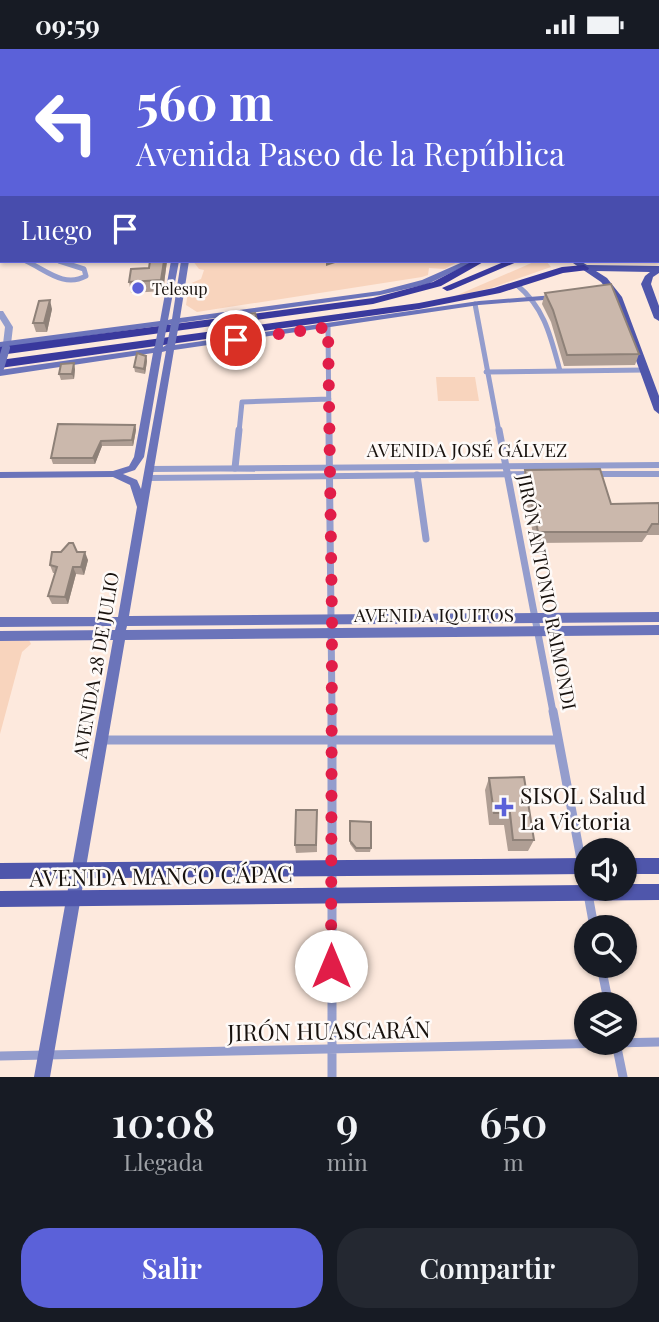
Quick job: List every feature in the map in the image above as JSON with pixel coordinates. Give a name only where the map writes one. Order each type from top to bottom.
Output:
[{"type":"highway","points":[[373,301],[437,284],[476,263]]},
{"type":"highway","points":[[3,347],[373,301],[445,289],[509,263]]},
{"type":"highway","points":[[0,368],[460,299],[514,286],[562,270],[584,268]]},
{"type":"highway","points":[[477,304],[514,286]]},
{"type":"main road","points":[[149,473],[139,471],[139,457],[175,263]]},
{"type":"main road","name":"AVENIDA 28 DE JULIO","points":[[42,1077],[186,263]]},
{"type":"main road","points":[[467,263],[425,282],[403,288],[3,347],[0,368],[328,327],[477,304],[565,295]]},
{"type":"main road","points":[[577,263],[613,289],[659,409]]},
{"type":"main road","points":[[584,268],[659,269]]},
{"type":"main road","points":[[659,269],[649,276],[646,284],[659,318]]},
{"type":"main road","points":[[601,291],[613,289]]},
{"type":"main road","points":[[179,297],[189,311],[211,315]]},
{"type":"main road","points":[[0,475],[113,474],[132,468],[139,457]]},
{"type":"main road","points":[[113,474],[134,484],[140,496],[142,512]]},
{"type":"main road","name":"AVENIDA IQUITOS","points":[[536,625],[659,617]]},
{"type":"main road","name":"AVENIDA IQUITOS","points":[[0,622],[121,621],[332,626],[536,625],[659,630]]},
{"type":"main road","name":"AVENIDA IQUITOS","points":[[0,636],[119,635],[332,626]]},
{"type":"main road","name":"AVENIDA MANCO CÁPAC","points":[[0,871],[574,866]]},
{"type":"main road","points":[[637,866],[659,866]]},
{"type":"main road","name":"AVENIDA MANCO CÁPAC","points":[[0,899],[331,896],[574,889]]},
{"type":"main road","name":"AVENIDA MANCO CÁPAC","points":[[637,891],[659,892]]},
{"type":"street","points":[[30,263],[67,282],[86,276],[84,269],[65,263]]},
{"type":"street","points":[[514,286],[536,299],[546,321],[560,371]]},
{"type":"street","name":"JIRÓN ANTONIO RAIMONDI","points":[[477,304],[486,372],[578,838]]},
{"type":"street","points":[[0,313],[9,327],[3,347]]},
{"type":"street","points":[[328,327],[332,626],[332,1077]]},
{"type":"street","points":[[486,372],[645,370]]},
{"type":"street","points":[[234,468],[242,402],[329,399]]},
{"type":"street","name":"AVENIDA JOSÉ GÁLVEZ","points":[[149,473],[234,468],[417,475],[659,465]]},
{"type":"street","name":"AVENIDA JOSÉ GÁLVEZ","points":[[149,473],[507,470],[659,474]]},
{"type":"street","points":[[417,475],[426,539]]},
{"type":"street","points":[[100,740],[558,740]]},
{"type":"street","name":"JIRÓN HUASCARÁN","points":[[637,1043],[659,1042]]},
{"type":"street","name":"JIRÓN HUASCARÁN","points":[[0,1056],[574,1045]]},
{"type":"street","points":[[618,1055],[623,1077]]},
{"type":"shaded area","points":[[194,263],[456,263],[445,269],[429,268],[428,275],[422,277],[197,312],[186,305],[189,284],[201,279],[204,270],[199,269]]},
{"type":"shaded area","points":[[531,263],[548,263],[551,267],[491,288],[453,297]]},
{"type":"shaded area","points":[[436,377],[475,377],[479,401],[438,401]]},
{"type":"shaded area","points":[[0,640],[29,640],[31,644],[22,652],[0,734]]},
{"type":"building","points":[[150,263],[164,263],[161,280],[129,282],[131,269],[149,268]]},
{"type":"building","points":[[611,284],[639,354],[567,355],[545,293]]},
{"type":"building","points":[[50,300],[44,323],[33,323],[39,301]]},
{"type":"building","points":[[255,313],[259,326],[236,329],[233,316]]},
{"type":"building","points":[[137,353],[146,356],[144,369],[134,367]]},
{"type":"building","points":[[74,363],[72,374],[59,374],[61,364]]},
{"type":"building","points":[[58,424],[135,425],[132,440],[101,441],[93,458],[51,458]]},
{"type":"building","points":[[600,469],[611,504],[659,503],[659,524],[652,524],[647,532],[538,532],[525,470]]},
{"type":"building","points":[[69,543],[73,543],[77,552],[85,552],[81,567],[73,567],[65,597],[48,596],[57,567],[50,565],[52,552],[61,552]]},
{"type":"building","points":[[524,777],[534,840],[513,840],[510,813],[494,813],[489,778]]},
{"type":"building","points":[[296,810],[317,810],[316,845],[295,845]]},
{"type":"building","points":[[350,821],[371,822],[371,848],[356,848],[350,841]]},
{"type":"place","name":"Telesup","points":[[138,288]]},
{"type":"place","name":"SISOL Salud La Victoria","points":[[504,807]]},
{"type":"route","points":[[236,340],[328,327],[332,620],[331,966]]}]
